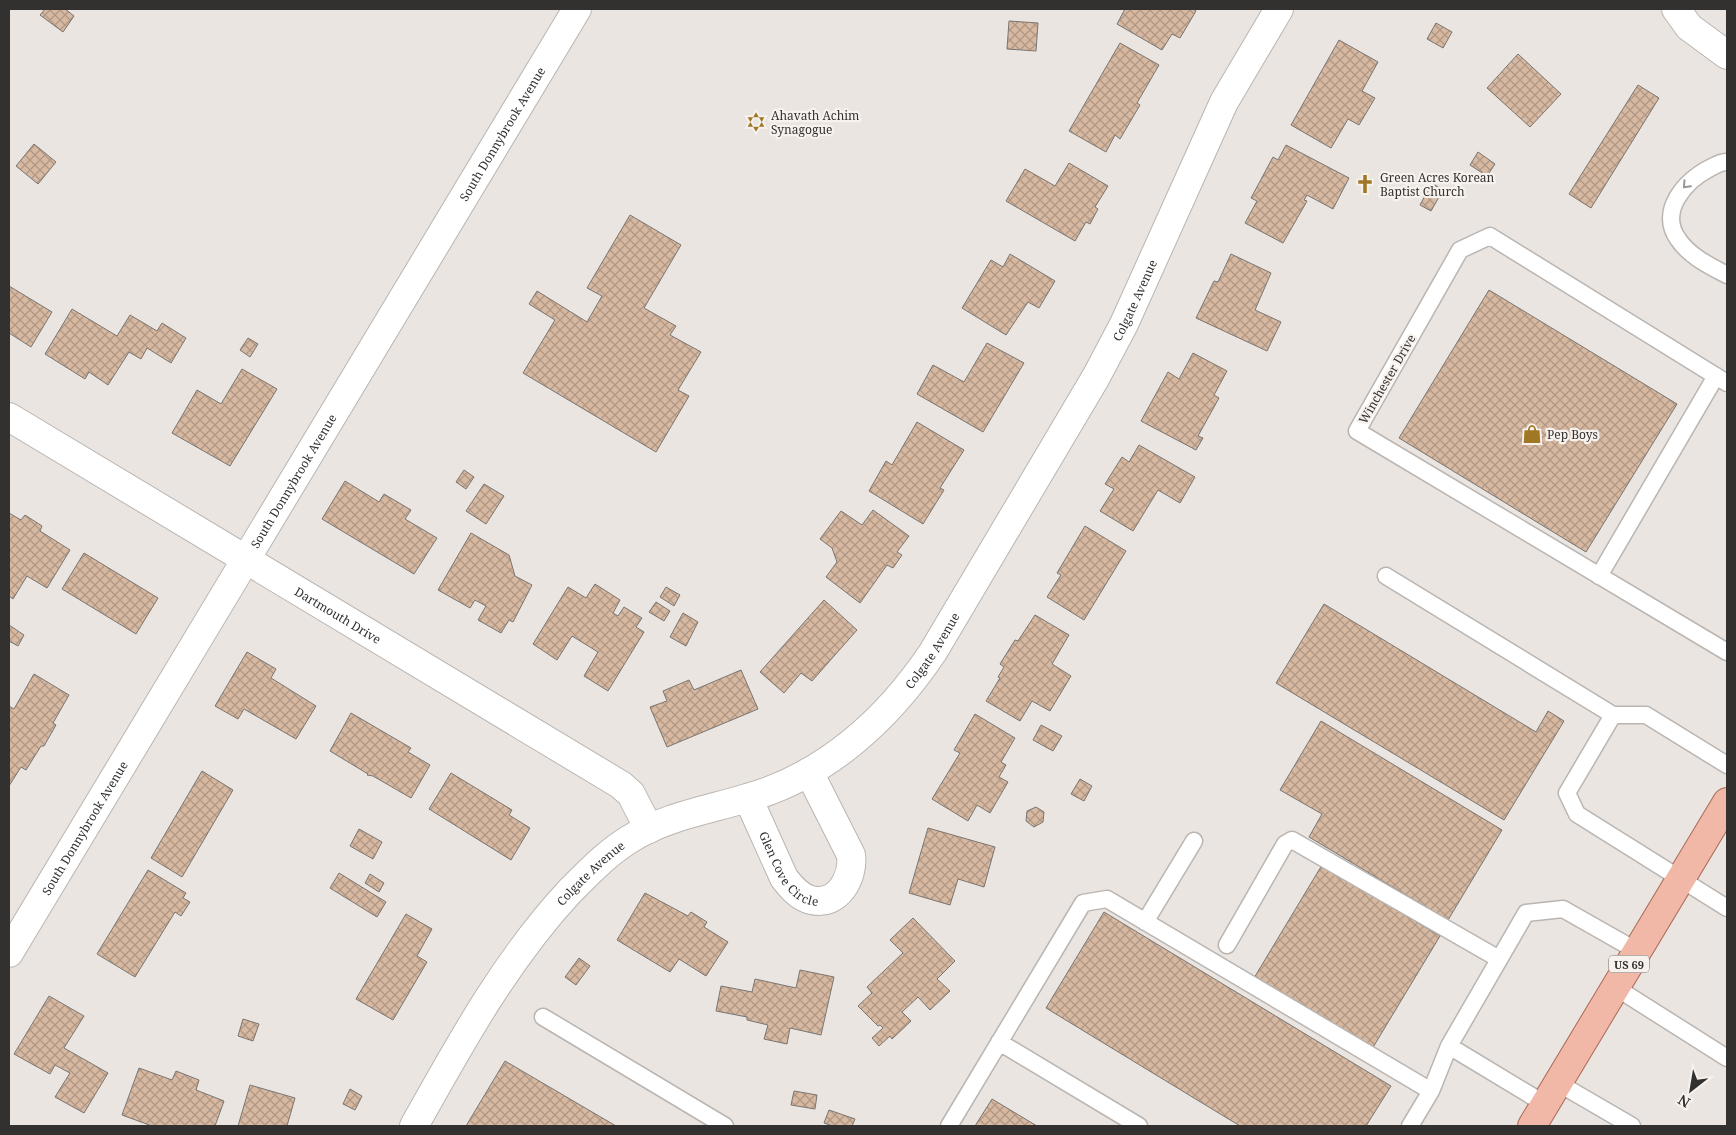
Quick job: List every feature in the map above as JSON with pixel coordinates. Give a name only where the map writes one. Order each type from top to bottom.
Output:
[{"type":"main road","name":"US 69","points":[[1545,1104],[1727,802]]},
{"type":"street","name":"South Donnybrook Avenue","points":[[9,953],[576,9]]},
{"type":"street","name":"Colgate Avenue","points":[[414,1126],[488,998],[535,931],[578,883],[607,855],[649,829],[778,788],[809,772],[850,744],[908,689],[933,652],[1096,377],[1124,324],[1224,102],[1279,9]]},
{"type":"street","points":[[1676,9],[1689,27],[1727,55]]},
{"type":"street","name":"Dartmouth Drive","points":[[9,417],[621,785],[631,794],[649,829]]},
{"type":"street","name":"Glen Cove Circle","points":[[748,798],[784,878],[791,888],[800,896],[811,900],[830,899],[845,885],[852,865],[851,854],[809,772]]},
{"type":"lane","points":[[1727,162],[1722,162],[1695,176],[1678,194],[1670,218],[1677,239],[1698,259],[1727,275]]},
{"type":"lane","name":"Winchester Drive","points":[[1722,379],[1490,236],[1460,250],[1357,432],[1727,652]]},
{"type":"lane","points":[[1599,576],[1722,379]]},
{"type":"lane","points":[[1386,576],[1614,715],[1646,715],[1727,765]]},
{"type":"lane","points":[[1614,715],[1567,793],[1576,814],[1727,908]]},
{"type":"lane","points":[[1227,945],[1285,844],[1292,840],[1500,959]]},
{"type":"lane","points":[[1145,922],[1194,841]]},
{"type":"lane","points":[[949,1126],[1083,904],[1107,899],[1431,1091]]},
{"type":"lane","points":[[1410,1126],[1431,1091],[1449,1046],[1526,912],[1563,909],[1637,951]]},
{"type":"lane","points":[[1615,987],[1727,1058]]},
{"type":"lane","points":[[543,1017],[725,1126]]},
{"type":"lane","points":[[1000,1042],[1139,1126]]},
{"type":"lane","points":[[1449,1046],[1545,1104],[1632,1126]]},
{"type":"building","points":[[45,9],[65,9],[74,16],[63,32],[40,15]]},
{"type":"building","points":[[1125,9],[1193,9],[1196,11],[1180,38],[1172,34],[1162,50],[1117,24]]},
{"type":"building","points":[[1009,21],[1038,23],[1036,51],[1007,49]]},
{"type":"building","points":[[1436,23],[1452,32],[1443,48],[1427,39]]},
{"type":"building","points":[[1339,40],[1378,62],[1362,91],[1375,98],[1359,125],[1348,119],[1331,148],[1291,125]]},
{"type":"building","points":[[1120,43],[1159,65],[1137,103],[1140,105],[1120,139],[1115,135],[1106,152],[1069,131]]},
{"type":"building","points":[[1518,54],[1561,94],[1530,127],[1487,88]]},
{"type":"building","points":[[1638,85],[1659,98],[1591,208],[1569,194]]},
{"type":"building","points":[[34,144],[56,162],[38,184],[16,166]]},
{"type":"building","points":[[1286,145],[1349,178],[1333,209],[1307,195],[1304,200],[1307,201],[1283,243],[1245,223],[1257,201],[1251,198],[1273,157],[1278,160]]},
{"type":"building","points":[[1478,152],[1495,164],[1487,176],[1470,165]]},
{"type":"building","points":[[1069,163],[1108,186],[1095,207],[1098,209],[1090,224],[1086,222],[1075,241],[1006,201],[1025,169],[1055,186]]},
{"type":"building","points":[[1432,183],[1443,190],[1431,211],[1420,205]]},
{"type":"building","points":[[630,215],[681,245],[644,308],[676,326],[670,335],[701,352],[678,390],[689,396],[656,452],[523,373],[555,320],[529,304],[537,291],[587,322],[602,296],[587,288]]},
{"type":"building","points":[[1010,254],[1055,281],[1039,308],[1028,302],[1006,335],[962,308],[991,260],[1003,267]]},
{"type":"building","points":[[1231,254],[1271,273],[1255,310],[1281,322],[1267,351],[1196,318],[1214,281],[1218,282]]},
{"type":"building","points":[[9,286],[52,312],[31,347],[9,333]]},
{"type":"building","points":[[1489,290],[1677,404],[1586,552],[1399,438]]},
{"type":"building","points":[[72,309],[117,336],[130,315],[157,331],[162,323],[186,338],[171,363],[147,348],[141,359],[129,352],[108,385],[89,372],[85,379],[45,354]]},
{"type":"building","points":[[248,338],[258,344],[250,357],[240,350]]},
{"type":"building","points":[[987,343],[1024,363],[983,432],[917,394],[933,365],[964,382]]},
{"type":"building","points":[[1193,353],[1227,371],[1214,395],[1219,398],[1198,436],[1203,438],[1196,450],[1141,421],[1168,372],[1179,379]]},
{"type":"building","points":[[242,369],[277,389],[230,466],[172,433],[197,390],[221,404]]},
{"type":"building","points":[[917,422],[964,450],[940,488],[944,490],[923,524],[869,491],[886,461],[892,465]]},
{"type":"building","points":[[1139,445],[1195,477],[1180,503],[1158,490],[1133,531],[1100,511],[1114,489],[1105,484],[1122,457],[1129,462]]},
{"type":"building","points":[[464,470],[474,477],[466,489],[456,482]]},
{"type":"building","points":[[345,481],[379,502],[384,494],[411,510],[405,519],[437,538],[414,574],[322,519]]},
{"type":"building","points":[[484,484],[504,496],[486,524],[466,511]]},
{"type":"building","points":[[873,510],[909,536],[897,552],[902,555],[893,568],[887,565],[860,603],[826,577],[837,562],[832,548],[820,539],[841,511],[862,525]]},
{"type":"building","points":[[9,513],[21,520],[25,515],[42,526],[40,531],[70,550],[47,588],[27,576],[13,599],[9,596]]},
{"type":"building","points":[[1085,526],[1126,551],[1084,620],[1047,597],[1061,575],[1057,573]]},
{"type":"building","points":[[471,533],[509,555],[515,576],[532,585],[513,622],[509,620],[501,633],[478,620],[486,606],[475,600],[470,608],[438,590]]},
{"type":"building","points":[[84,553],[158,598],[136,634],[62,589]]},
{"type":"building","points":[[595,584],[620,600],[613,613],[618,616],[624,607],[642,618],[636,627],[644,632],[608,691],[584,676],[598,652],[572,636],[557,660],[533,644],[568,587],[586,598]]},
{"type":"building","points":[[666,587],[680,595],[674,606],[660,597]]},
{"type":"building","points":[[824,600],[857,630],[812,681],[801,673],[784,693],[760,672]]},
{"type":"building","points":[[656,602],[670,611],[664,621],[649,612]]},
{"type":"building","points":[[1324,604],[1536,732],[1548,711],[1564,721],[1504,820],[1276,683]]},
{"type":"building","points":[[683,613],[698,622],[686,646],[670,637]]},
{"type":"building","points":[[1035,615],[1069,635],[1052,664],[1071,676],[1050,711],[1032,701],[1020,721],[986,701],[1000,678],[998,677],[1004,667],[1000,664],[1015,640],[1018,641]]},
{"type":"building","points":[[9,625],[24,635],[18,646],[9,641]]},
{"type":"building","points":[[247,652],[276,669],[271,678],[316,706],[296,739],[244,709],[238,719],[215,706]]},
{"type":"building","points":[[741,670],[758,709],[667,747],[650,707],[667,701],[663,691],[689,680],[694,690]]},
{"type":"building","points":[[34,674],[69,695],[53,723],[56,725],[44,746],[41,746],[26,770],[21,767],[9,786],[9,706],[14,709]]},
{"type":"building","points":[[351,713],[411,748],[408,752],[430,765],[411,798],[373,776],[367,775],[330,751]]},
{"type":"building","points":[[975,714],[1015,738],[1001,762],[1006,765],[999,777],[1008,782],[990,813],[977,805],[968,821],[932,799],[960,753],[954,750]]},
{"type":"building","points":[[1321,721],[1502,830],[1448,920],[1309,837],[1322,814],[1280,790]]},
{"type":"building","points":[[1041,725],[1062,736],[1053,751],[1033,740]]},
{"type":"building","points":[[202,771],[233,790],[182,877],[151,858]]},
{"type":"building","points":[[451,773],[512,810],[509,815],[530,828],[511,860],[429,809]]},
{"type":"building","points":[[1080,779],[1092,786],[1084,801],[1071,794]]},
{"type":"building","points":[[1036,807],[1044,812],[1043,822],[1034,827],[1026,821],[1027,811]]},
{"type":"building","points":[[928,828],[995,847],[984,887],[958,879],[950,905],[909,893]]},
{"type":"building","points":[[359,829],[382,842],[373,859],[350,846]]},
{"type":"building","points":[[1322,865],[1440,936],[1372,1049],[1254,978]]},
{"type":"building","points":[[148,870],[186,893],[183,898],[190,902],[181,916],[175,912],[135,977],[97,954]]},
{"type":"building","points":[[339,873],[386,902],[377,917],[330,888]]},
{"type":"building","points":[[370,874],[384,883],[379,892],[365,883]]},
{"type":"building","points":[[645,893],[688,916],[691,912],[707,922],[704,927],[728,942],[706,976],[679,959],[670,972],[617,940]]},
{"type":"building","points":[[1104,912],[1391,1086],[1366,1126],[1240,1126],[1046,1008]]},
{"type":"building","points":[[406,914],[432,929],[417,956],[427,962],[393,1020],[356,999]]},
{"type":"building","points":[[913,918],[955,961],[937,979],[950,991],[930,1010],[918,997],[902,1012],[911,1021],[892,1039],[890,1036],[879,1046],[872,1038],[883,1028],[880,1025],[878,1026],[858,1006],[872,993],[867,987],[903,953],[890,940]]},
{"type":"building","points":[[579,958],[590,966],[576,985],[565,977]]},
{"type":"building","points":[[800,970],[834,977],[821,1035],[790,1028],[787,1044],[764,1039],[768,1025],[747,1020],[747,1017],[716,1011],[721,986],[752,992],[755,979],[796,988]]},
{"type":"building","points":[[49,996],[84,1016],[64,1048],[108,1073],[84,1113],[55,1097],[70,1073],[55,1065],[50,1074],[14,1054]]},
{"type":"building","points":[[243,1019],[259,1024],[253,1041],[238,1036]]},
{"type":"building","points":[[505,1061],[616,1126],[466,1126]]},
{"type":"building","points":[[139,1068],[172,1080],[176,1071],[199,1080],[196,1090],[224,1101],[215,1126],[152,1126],[122,1115]]},
{"type":"building","points":[[250,1085],[295,1098],[287,1126],[238,1126]]},
{"type":"building","points":[[350,1089],[362,1096],[355,1110],[343,1104]]},
{"type":"building","points":[[794,1091],[817,1095],[815,1109],[791,1105]]},
{"type":"building","points":[[992,1099],[1037,1126],[975,1126]]},
{"type":"building","points":[[829,1110],[855,1119],[852,1126],[833,1126],[824,1123]]},
{"type":"place","name":"Ahavath Achim Synagogue","points":[[756,122]]},
{"type":"place","name":"Green Acres Korean Baptist Church","points":[[1365,184]]},
{"type":"place","name":"Pep Boys","points":[[1532,434]]}]
